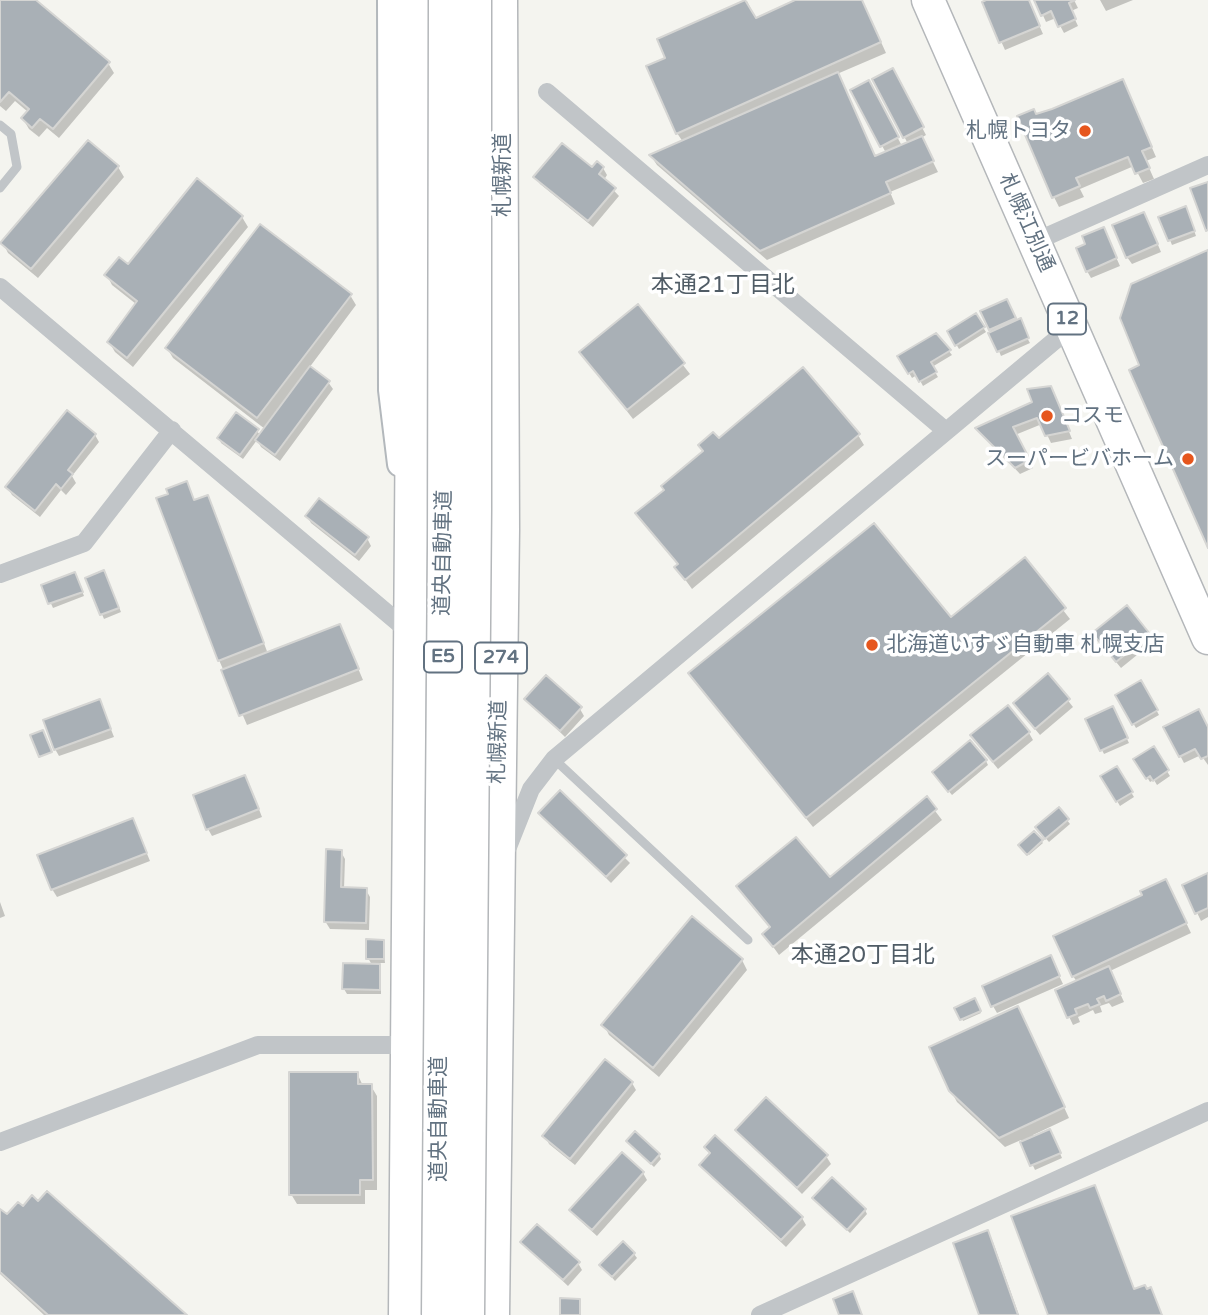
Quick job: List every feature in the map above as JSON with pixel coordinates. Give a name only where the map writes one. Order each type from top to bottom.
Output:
[{"type":"highway","points":[[405,1315],[413,635],[415,0]]},
{"type":"highway","name":"道央自動車道","points":[[438,1315],[444,546],[444,0]]},
{"type":"highway","name":"道央自動車道","points":[[468,1315],[475,509],[475,0]]},
{"type":"highway","name":"札幌新道","points":[[493,1315],[494,1046],[503,529],[501,0]]},
{"type":"highway","name":"札幌江別通","points":[[928,0],[1208,638]]},
{"type":"street","points":[[390,0],[391,390],[412,565]]},
{"type":"street","points":[[547,92],[946,431]]},
{"type":"street","points":[[1034,242],[1208,165]]},
{"type":"street","points":[[0,287],[413,635]]},
{"type":"street","points":[[497,881],[520,812],[554,759],[1071,327]]},
{"type":"street","points":[[0,574],[84,543],[172,430]]},
{"type":"street","points":[[0,1142],[258,1045],[494,1046]]},
{"type":"street","points":[[760,1315],[1208,1111]]},
{"type":"lane","points":[[0,125],[11,134],[17,167],[0,188]]},
{"type":"lane","points":[[554,759],[748,940]]},
{"type":"building","points":[[0,0],[36,0],[110,62],[53,129],[40,119],[32,128],[21,118],[29,109],[9,92],[0,102]]},
{"type":"building","points":[[745,0],[756,18],[795,0],[862,0],[881,42],[676,134],[646,66],[665,58],[657,39]]},
{"type":"building","points":[[1029,0],[1040,26],[999,43],[982,2]]},
{"type":"building","points":[[1034,0],[1075,0],[1069,3],[1076,19],[1058,27],[1051,11],[1041,16]]},
{"type":"building","points":[[893,68],[924,127],[903,138],[872,79]]},
{"type":"building","points":[[838,72],[875,156],[922,136],[934,161],[886,182],[891,193],[760,251],[649,155]]},
{"type":"building","name":"札幌トヨタ","points":[[1123,79],[1152,147],[1142,151],[1150,168],[1135,174],[1128,157],[1076,178],[1080,186],[1052,198],[1017,116],[1034,109],[1036,114],[1052,109]]},
{"type":"building","points":[[869,80],[899,137],[880,147],[850,90]]},
{"type":"building","points":[[88,140],[119,166],[31,269],[0,243]]},
{"type":"building","points":[[562,143],[592,167],[597,161],[604,167],[599,174],[616,188],[588,221],[533,177]]},
{"type":"building","points":[[197,178],[243,216],[127,358],[107,342],[137,301],[104,275],[119,257],[128,264]]},
{"type":"building","points":[[1208,182],[1208,230],[1206,231],[1190,188]]},
{"type":"building","points":[[1186,206],[1195,231],[1168,241],[1158,217]]},
{"type":"building","points":[[1144,212],[1158,244],[1126,258],[1112,225]]},
{"type":"building","points":[[260,224],[352,294],[257,418],[165,348]]},
{"type":"building","points":[[1104,227],[1117,258],[1086,272],[1076,248],[1085,244],[1082,236]]},
{"type":"building","name":"スーパービバホーム","points":[[1208,250],[1208,548],[1129,370],[1139,365],[1120,318],[1131,284]]},
{"type":"building","points":[[1007,299],[1016,318],[989,330],[980,311]]},
{"type":"building","points":[[638,304],[685,363],[627,410],[579,352]]},
{"type":"building","points":[[976,313],[985,327],[955,346],[947,331]]},
{"type":"building","points":[[1021,318],[1029,338],[997,352],[988,333]]},
{"type":"building","points":[[936,333],[951,350],[931,362],[937,372],[919,382],[913,371],[908,374],[897,356]]},
{"type":"building","points":[[310,366],[330,381],[275,455],[255,440]]},
{"type":"building","points":[[803,367],[860,434],[685,580],[674,567],[678,564],[635,513],[664,490],[661,486],[703,451],[698,445],[713,432],[719,438]]},
{"type":"building","points":[[1051,386],[1070,431],[1045,436],[1037,418],[1013,427],[1030,460],[1015,468],[975,428],[1032,402],[1027,389]]},
{"type":"building","points":[[67,410],[96,434],[68,470],[73,474],[61,489],[56,484],[35,511],[5,487]]},
{"type":"building","points":[[236,412],[259,429],[240,455],[217,438]]},
{"type":"building","points":[[187,481],[194,500],[208,495],[264,643],[218,661],[156,498],[168,494],[166,489]]},
{"type":"building","points":[[319,498],[369,537],[355,555],[305,516]]},
{"type":"building","name":"北海道いすゞ自動車 札幌支店","points":[[874,523],[951,617],[1025,557],[1066,608],[806,818],[688,673]]},
{"type":"building","points":[[104,570],[119,608],[100,615],[85,578]]},
{"type":"building","points":[[75,572],[83,592],[48,604],[41,585]]},
{"type":"building","points":[[1127,605],[1150,634],[1116,662],[1092,633]]},
{"type":"building","points":[[340,624],[359,669],[239,716],[221,670]]},
{"type":"building","points":[[1048,673],[1070,699],[1035,729],[1013,703]]},
{"type":"building","points":[[546,675],[582,707],[560,731],[524,699]]},
{"type":"building","points":[[1141,680],[1158,710],[1132,725],[1115,695]]},
{"type":"building","points":[[100,699],[111,729],[54,750],[43,720]]},
{"type":"building","points":[[1008,705],[1030,732],[993,762],[970,735]]},
{"type":"building","points":[[1113,706],[1128,738],[1100,751],[1085,719]]},
{"type":"building","points":[[1199,709],[1208,727],[1208,756],[1201,759],[1195,749],[1179,757],[1163,727]]},
{"type":"building","points":[[43,730],[52,752],[39,757],[30,735]]},
{"type":"building","points":[[970,740],[987,760],[948,792],[932,772]]},
{"type":"building","points":[[1154,746],[1169,770],[1153,781],[1150,776],[1146,779],[1133,759]]},
{"type":"building","points":[[1117,766],[1133,792],[1116,802],[1100,776]]},
{"type":"building","points":[[245,775],[259,809],[206,830],[193,795]]},
{"type":"building","points":[[560,790],[627,855],[606,877],[538,813]]},
{"type":"building","points":[[927,796],[937,809],[773,947],[762,934],[770,927],[736,886],[796,837],[830,877]]},
{"type":"building","points":[[1059,807],[1069,819],[1045,839],[1035,827]]},
{"type":"building","points":[[133,818],[147,853],[51,890],[37,855]]},
{"type":"building","points":[[1034,831],[1043,840],[1027,855],[1018,845]]},
{"type":"building","points":[[326,849],[342,850],[341,887],[367,888],[366,923],[324,922]]},
{"type":"building","points":[[1208,873],[1208,908],[1195,914],[1182,885]]},
{"type":"building","points":[[1166,879],[1187,923],[1072,977],[1053,936],[1142,895],[1140,891]]},
{"type":"building","points":[[692,916],[743,959],[653,1068],[601,1025]]},
{"type":"building","points":[[366,939],[384,940],[384,959],[366,959]]},
{"type":"building","points":[[1051,955],[1060,976],[991,1007],[982,986]]},
{"type":"building","points":[[343,963],[380,964],[380,990],[342,989]]},
{"type":"building","points":[[1109,966],[1121,994],[1106,1001],[1104,996],[1097,999],[1100,1004],[1090,1008],[1088,1004],[1075,1009],[1077,1014],[1067,1018],[1055,990]]},
{"type":"building","points":[[975,998],[981,1011],[960,1020],[954,1008]]},
{"type":"building","points":[[1018,1006],[1065,1107],[999,1138],[949,1091],[929,1047]]},
{"type":"building","points":[[605,1059],[633,1082],[570,1159],[542,1136]]},
{"type":"building","points":[[289,1072],[358,1072],[358,1084],[372,1084],[373,1180],[360,1180],[360,1195],[289,1195]]},
{"type":"building","points":[[766,1097],[828,1155],[797,1188],[735,1130]]},
{"type":"building","points":[[1050,1129],[1061,1153],[1030,1166],[1020,1142]]},
{"type":"building","points":[[635,1131],[660,1154],[651,1164],[626,1141]]},
{"type":"building","points":[[715,1135],[803,1217],[781,1240],[699,1165],[710,1153],[704,1147]]},
{"type":"building","points":[[622,1152],[644,1172],[592,1230],[569,1210]]},
{"type":"building","points":[[832,1177],[866,1209],[847,1230],[812,1198]]},
{"type":"building","points":[[1095,1185],[1134,1289],[1145,1285],[1147,1289],[1151,1287],[1162,1315],[1048,1315],[1011,1216]]},
{"type":"building","points":[[47,1191],[187,1315],[48,1315],[0,1272],[0,1209],[7,1214],[18,1202],[23,1206],[32,1195],[38,1201]]},
{"type":"building","points":[[537,1224],[580,1262],[563,1280],[520,1242]]},
{"type":"building","points":[[988,1230],[1018,1315],[979,1315],[953,1243]]},
{"type":"building","points":[[623,1241],[635,1253],[612,1277],[599,1265]]},
{"type":"building","points":[[853,1291],[862,1315],[839,1315],[833,1299]]},
{"type":"building","points":[[560,1298],[580,1299],[580,1315],[560,1315]]},
{"type":"place","name":"札幌トヨタ","points":[[1085,131]]},
{"type":"place","name":"コスモ","points":[[1047,416]]},
{"type":"place","name":"スーパービバホーム","points":[[1188,459]]},
{"type":"place","name":"北海道いすゞ自動車 札幌支店","points":[[872,645]]},
{"type":"district","name":"本通21丁目北","points":[[723,286]]},
{"type":"district","name":"本通20丁目北","points":[[863,956]]}]
